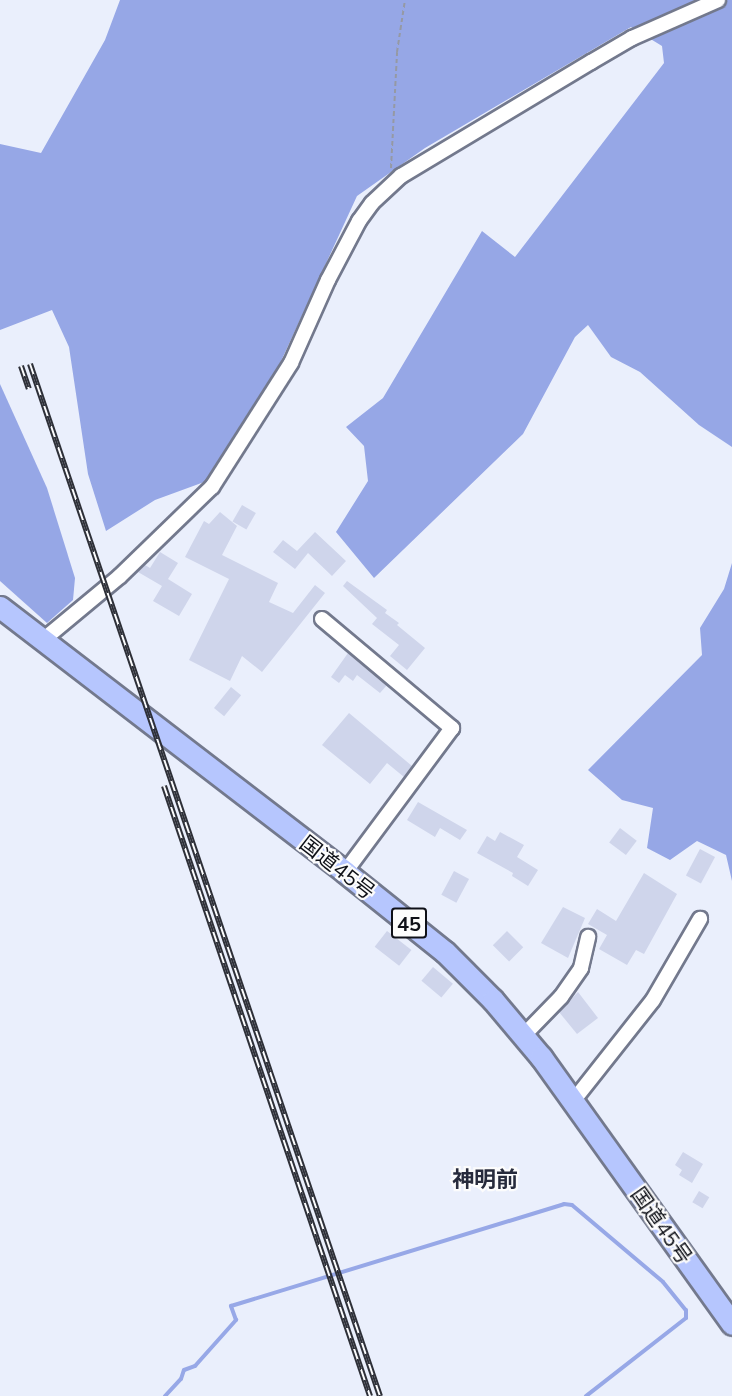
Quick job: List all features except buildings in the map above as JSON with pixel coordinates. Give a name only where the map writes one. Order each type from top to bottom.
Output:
[{"type":"highway","name":"国道45号","points":[[0,607],[345,872],[445,952],[524,1035],[574,1100],[732,1324]]},
{"type":"street","points":[[43,640],[120,576],[212,486],[291,363],[359,221],[372,203],[390,185],[447,147],[632,38],[718,0]]},
{"type":"street","points":[[322,619],[452,728],[345,872]]},
{"type":"street","points":[[574,1100],[653,1000],[700,919]]},
{"type":"street","points":[[524,1035],[561,997],[581,968],[588,937]]},
{"type":"path","points":[[390,185],[397,52],[405,0]]},
{"type":"shaded area","points":[[120,0],[732,0],[732,447],[699,425],[640,372],[611,357],[588,325],[575,337],[523,434],[374,578],[336,532],[368,481],[364,446],[346,427],[383,398],[482,231],[515,257],[664,63],[662,46],[631,27],[425,148],[357,196],[226,474],[155,500],[106,531],[88,474],[69,347],[52,310],[0,330],[0,144],[41,153],[105,40]]},
{"type":"shaded area","points":[[0,384],[47,488],[75,578],[73,600],[47,623],[0,581]]},
{"type":"shaded area","points":[[732,563],[732,881],[726,855],[697,841],[670,860],[647,848],[653,808],[622,800],[588,770],[702,655],[700,628],[724,589]]},
{"type":"waterway","points":[[165,1396],[181,1379],[184,1370],[195,1366],[236,1320],[231,1306],[564,1204],[572,1205],[663,1282],[686,1310],[686,1318],[586,1396]]},
{"type":"railway","points":[[30,364],[380,1396]]},
{"type":"railway","points":[[21,366],[29,389]]},
{"type":"railway","points":[[164,786],[370,1396]]},
{"type":"district","name":"神明前","points":[[485,1180]]}]
